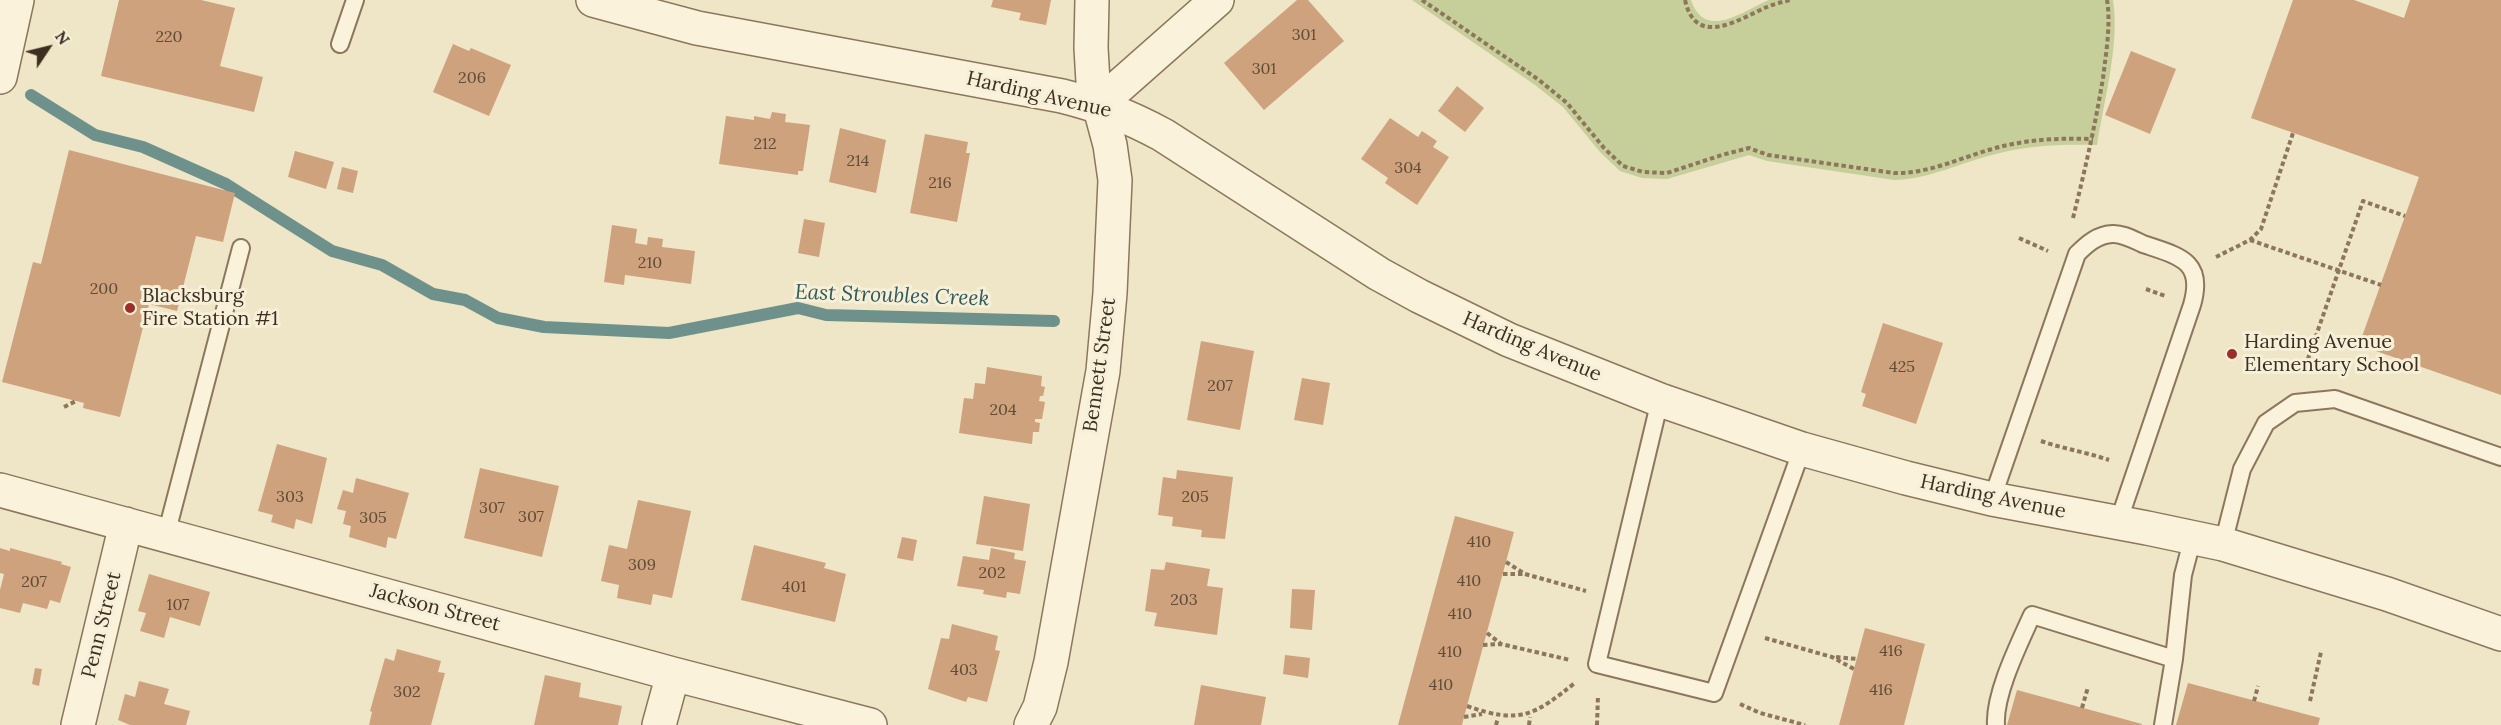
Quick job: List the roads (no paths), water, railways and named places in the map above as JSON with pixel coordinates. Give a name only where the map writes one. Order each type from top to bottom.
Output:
[{"type":"street","points":[[0,77],[17,0]]},
{"type":"street","name":"Harding Avenue","points":[[593,0],[697,28],[1062,96],[1098,105],[1126,115],[1163,135],[1379,274],[1419,296],[1509,340],[1660,400],[1802,449],[1906,478],[1992,499],[2208,541],[2387,594],[2501,634]]},
{"type":"street","name":"Bennett Street","points":[[1031,725],[1040,707],[1051,662],[1104,360],[1110,293],[1115,180],[1110,145],[1093,82],[1092,0]]},
{"type":"street","points":[[1098,105],[1217,0]]},
{"type":"street","name":"Jackson Street","points":[[0,490],[673,674],[870,725]]},
{"type":"street","name":"Penn Street","points":[[78,725],[126,524]]},
{"type":"street","points":[[659,725],[673,674]]},
{"type":"lane","points":[[340,44],[355,0]]},
{"type":"lane","points":[[1992,499],[2077,254],[2089,242],[2115,233],[2182,258],[2192,268],[2196,278],[2192,305],[2118,523]]},
{"type":"lane","points":[[166,535],[241,248]]},
{"type":"lane","points":[[2163,725],[2174,659],[2183,575],[2208,541],[2266,423],[2295,403],[2335,399],[2501,457]]},
{"type":"lane","points":[[1660,400],[1597,664],[1714,693],[1802,449]]},
{"type":"lane","points":[[1996,725],[1995,715],[2012,662],[2032,615],[2174,659]]},
{"type":"waterway","name":"East Stroubles Creek","points":[[31,95],[95,135],[143,147],[226,184],[332,251],[382,265],[433,294],[465,300],[498,318],[544,327],[669,333],[798,308],[826,315],[1054,321]]},
{"type":"place","name":"Blacksburg Fire Station #1","points":[[130,308]]},
{"type":"place","name":"Harding Avenue Elementary School","points":[[2232,354]]}]
